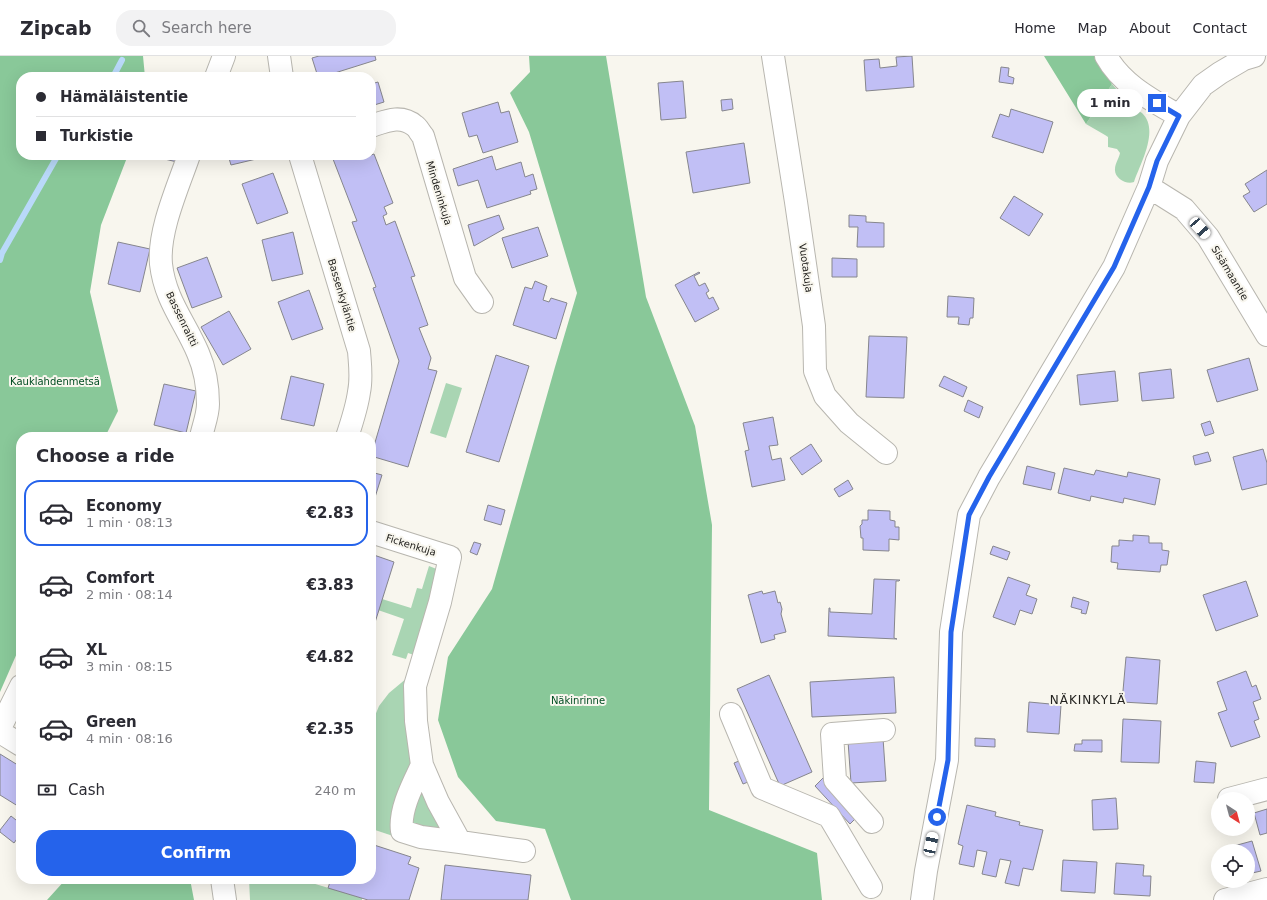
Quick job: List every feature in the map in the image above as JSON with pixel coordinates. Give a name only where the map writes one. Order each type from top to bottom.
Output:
[{"type":"street","points":[[218,72],[224,56]]},
{"type":"street","points":[[279,56],[281,72]]},
{"type":"street","name":"Vuotakuja","points":[[773,56],[814,326],[815,371],[825,396],[849,423],[886,453]]},
{"type":"street","points":[[1106,56],[1129,84],[1179,116]]},
{"type":"street","points":[[922,900],[926,871],[948,760],[951,632],[969,515],[989,477],[1114,267],[1149,187],[1157,161],[1179,116],[1203,85],[1244,59],[1254,56]]},
{"type":"street","name":"Mindeninkuja","points":[[376,124],[394,119],[407,121],[416,126],[422,136],[464,278],[482,302]]},
{"type":"street","name":"Bassenraitti","points":[[187,160],[165,227],[161,244],[161,263],[164,279],[173,305],[199,354],[206,377],[208,406],[202,432]]},
{"type":"street","name":"Bassenkyläntie","points":[[301,160],[359,352],[361,370],[360,391],[349,432]]},
{"type":"street","name":"Sisämaantie","points":[[1149,187],[1184,209],[1208,237],[1267,335]]},
{"type":"street","name":"Fickenkuja","points":[[376,534],[450,557],[440,602],[415,686],[416,722],[422,765]]},
{"type":"street","points":[[0,728],[16,696]]},
{"type":"street","points":[[731,714],[762,788],[830,816],[871,887]]},
{"type":"street","points":[[872,822],[835,780],[832,734],[884,730]]},
{"type":"street","points":[[0,732],[16,742]]},
{"type":"street","points":[[422,765],[438,802],[460,842]]},
{"type":"street","points":[[422,765],[409,792],[401,824],[402,831],[421,837],[524,851]]},
{"type":"street","points":[[1255,792],[1267,789]]},
{"type":"street","points":[[222,884],[224,900]]},
{"type":"street","points":[[1225,900],[1267,889]]},
{"type":"green space","name":"Kauklahdenmetsä","points":[[0,56],[143,56],[145,72],[16,72],[16,160],[126,160],[101,225],[90,292],[118,411],[108,432],[16,432],[16,655],[0,692]]},
{"type":"green space","name":"Näkinrinne","points":[[529,56],[606,56],[646,297],[695,426],[712,525],[709,810],[817,853],[822,900],[571,900],[545,829],[496,821],[458,777],[438,720],[448,657],[492,589],[577,293],[529,132],[510,93],[530,72]]},
{"type":"green space","points":[[1044,56],[1095,56],[1112,84],[1086,124]]},
{"type":"green space","points":[[1112,84],[1118,91],[1134,101],[1131,107],[1142,113],[1147,120],[1149,128],[1149,138],[1144,157],[1134,182],[1131,183],[1124,182],[1116,175],[1115,167],[1120,153],[1117,149],[1108,147],[1108,137],[1086,124]]},
{"type":"green space","points":[[446,383],[462,388],[446,438],[430,433]]},
{"type":"green space","points":[[429,566],[439,570],[417,656],[408,653],[406,659],[392,655],[404,619],[378,610],[382,599],[411,608],[417,588],[422,589]]},
{"type":"green space","points":[[407,678],[415,761],[393,836],[376,830],[376,713],[379,706],[389,693]]},
{"type":"green space","points":[[419,785],[447,833],[408,830]]},
{"type":"green space","points":[[61,884],[191,884],[194,900],[47,900]]},
{"type":"green space","points":[[249,884],[315,884],[362,898],[362,900],[250,900]]},
{"type":"building","points":[[319,56],[375,56],[376,60],[338,72],[316,72],[312,58]]},
{"type":"building","points":[[912,56],[914,87],[866,91],[864,60],[879,59],[880,68],[897,66],[896,57]]},
{"type":"building","points":[[1001,67],[1009,68],[1008,76],[1014,78],[1013,84],[999,82]]},
{"type":"building","points":[[683,81],[686,118],[661,120],[658,83]]},
{"type":"building","points":[[378,82],[384,102],[376,104],[376,83]]},
{"type":"building","points":[[732,99],[733,109],[722,111],[721,100]]},
{"type":"building","points":[[498,102],[501,113],[509,111],[518,142],[483,153],[477,135],[469,137],[462,113]]},
{"type":"building","points":[[1011,109],[1053,122],[1043,153],[992,137],[1000,114],[1009,117]]},
{"type":"building","points":[[744,143],[750,183],[693,193],[686,152]]},
{"type":"building","points":[[492,156],[496,170],[521,162],[525,177],[533,174],[537,189],[530,191],[531,194],[487,208],[478,180],[458,186],[453,169]]},
{"type":"building","points":[[376,159],[393,203],[384,207],[387,214],[383,216],[386,225],[395,221],[415,276],[411,277],[428,325],[419,328],[431,358],[428,369],[437,371],[408,467],[376,457],[376,439],[399,361],[373,288],[376,287],[352,222],[357,221],[333,160]]},
{"type":"building","points":[[230,160],[252,160],[231,165]]},
{"type":"building","points":[[1267,170],[1267,204],[1254,212],[1243,196],[1250,192],[1245,184]]},
{"type":"building","points":[[273,173],[288,213],[257,224],[242,184]]},
{"type":"building","points":[[1014,196],[1043,214],[1029,236],[1000,218]]},
{"type":"building","points":[[499,215],[504,229],[474,246],[468,225]]},
{"type":"building","points":[[849,215],[866,216],[866,222],[884,223],[884,247],[857,247],[858,227],[849,227]]},
{"type":"building","points":[[538,227],[548,256],[512,268],[502,238]]},
{"type":"building","points":[[293,232],[303,274],[272,281],[262,240]]},
{"type":"building","points":[[118,242],[150,249],[140,292],[108,284]]},
{"type":"building","points":[[207,257],[222,297],[192,308],[177,268]]},
{"type":"building","points":[[832,258],[857,259],[857,277],[832,277]]},
{"type":"building","points":[[699,272],[700,273],[694,276],[699,286],[705,283],[709,291],[706,293],[709,299],[713,297],[719,309],[695,322],[675,285]]},
{"type":"building","points":[[535,281],[547,286],[543,300],[549,302],[551,298],[567,303],[556,339],[513,325],[525,287],[532,289]]},
{"type":"building","points":[[309,290],[323,329],[292,340],[278,302]]},
{"type":"building","points":[[948,296],[974,298],[973,318],[970,318],[969,325],[958,324],[959,317],[947,317]]},
{"type":"building","points":[[229,311],[251,349],[223,365],[201,327]]},
{"type":"building","points":[[869,336],[907,337],[904,398],[866,397]]},
{"type":"building","points":[[496,355],[529,366],[499,462],[466,452]]},
{"type":"building","points":[[1249,358],[1258,390],[1217,402],[1207,370]]},
{"type":"building","points":[[1171,369],[1174,398],[1142,401],[1139,373]]},
{"type":"building","points":[[1115,371],[1118,401],[1080,405],[1077,375]]},
{"type":"building","points":[[291,376],[324,384],[314,426],[281,419]]},
{"type":"building","points":[[944,376],[967,387],[963,397],[939,386]]},
{"type":"building","points":[[164,384],[196,391],[186,432],[154,425]]},
{"type":"building","points":[[968,400],[983,407],[979,418],[964,411]]},
{"type":"building","points":[[773,417],[778,445],[769,446],[772,460],[781,458],[785,480],[752,487],[745,451],[749,450],[743,423]]},
{"type":"building","points":[[1210,421],[1214,433],[1205,436],[1201,424]]},
{"type":"building","points":[[811,444],[822,461],[802,475],[790,458]]},
{"type":"building","points":[[1263,449],[1267,463],[1267,484],[1242,490],[1233,457]]},
{"type":"building","points":[[1208,452],[1211,461],[1195,465],[1193,456]]},
{"type":"building","points":[[1027,466],[1055,473],[1051,490],[1023,484]]},
{"type":"building","points":[[1064,468],[1094,475],[1096,470],[1127,477],[1128,472],[1160,479],[1155,505],[1124,498],[1123,503],[1091,496],[1090,501],[1058,493]]},
{"type":"building","points":[[376,473],[382,475],[376,494]]},
{"type":"building","points":[[848,480],[853,489],[839,497],[834,489]]},
{"type":"building","points":[[488,505],[505,510],[501,525],[484,520]]},
{"type":"building","points":[[868,510],[890,511],[890,520],[895,521],[895,527],[899,527],[899,540],[889,539],[889,551],[863,550],[863,538],[861,538],[860,526],[862,524],[862,520],[868,520]]},
{"type":"building","points":[[1133,535],[1149,536],[1149,543],[1162,543],[1162,550],[1169,551],[1167,565],[1161,565],[1160,572],[1117,569],[1118,563],[1111,562],[1112,546],[1119,546],[1119,540],[1133,541]]},
{"type":"building","points":[[474,542],[481,544],[477,555],[470,552]]},
{"type":"building","points":[[993,546],[1010,552],[1007,560],[990,554]]},
{"type":"building","points":[[376,556],[394,562],[376,619]]},
{"type":"building","points":[[1008,577],[1030,585],[1026,595],[1037,599],[1032,614],[1020,610],[1015,625],[993,617]]},
{"type":"building","points":[[874,579],[900,580],[896,581],[894,638],[897,639],[828,636],[829,608],[830,612],[872,614]]},
{"type":"building","points":[[1246,581],[1258,616],[1216,631],[1203,595]]},
{"type":"building","points":[[762,591],[763,594],[775,591],[778,603],[780,602],[782,609],[781,614],[786,632],[774,635],[775,639],[761,643],[748,595]]},
{"type":"building","points":[[1073,597],[1089,602],[1086,614],[1081,613],[1082,610],[1071,607]]},
{"type":"building","points":[[1126,657],[1160,660],[1157,704],[1122,702]]},
{"type":"building","points":[[1246,671],[1252,687],[1256,685],[1261,699],[1253,702],[1259,719],[1254,721],[1260,737],[1231,747],[1218,713],[1227,710],[1217,682]]},
{"type":"building","points":[[769,675],[812,772],[780,786],[737,689]]},
{"type":"building","points":[[894,677],[896,713],[812,717],[810,682]]},
{"type":"building","points":[[1029,702],[1061,705],[1059,734],[1027,732]]},
{"type":"building","points":[[1123,719],[1161,721],[1159,763],[1121,762]]},
{"type":"building","points":[[883,738],[886,781],[851,783],[848,741]]},
{"type":"building","points":[[975,738],[995,739],[995,747],[975,746]]},
{"type":"building","points":[[1082,740],[1102,740],[1102,752],[1074,751],[1075,744],[1082,744]]},
{"type":"building","points":[[0,754],[16,764],[16,805],[0,795]]},
{"type":"building","points":[[744,759],[753,780],[743,784],[734,763]]},
{"type":"building","points":[[1196,761],[1216,763],[1214,783],[1194,782]]},
{"type":"building","points":[[824,777],[858,816],[850,824],[815,786]]},
{"type":"building","points":[[1116,798],[1118,829],[1093,830],[1092,800]]},
{"type":"building","points":[[967,805],[996,812],[995,816],[1020,822],[1019,825],[1043,830],[1033,870],[1023,868],[1019,886],[1005,883],[1011,861],[1000,859],[996,877],[982,874],[987,852],[977,850],[974,867],[959,864],[963,846],[958,844]]},
{"type":"building","points":[[1267,809],[1267,833],[1260,835],[1255,813]]},
{"type":"building","points":[[11,816],[16,820],[16,840],[14,843],[0,832]]},
{"type":"building","points":[[1252,841],[1253,844],[1241,844]]},
{"type":"building","points":[[376,846],[411,857],[408,864],[419,868],[409,900],[368,900],[328,888],[329,884],[376,884]]},
{"type":"building","points":[[1255,851],[1261,871],[1255,872]]},
{"type":"building","points":[[1063,860],[1097,862],[1095,893],[1061,891]]},
{"type":"building","points":[[1116,863],[1144,865],[1143,876],[1151,876],[1150,896],[1114,894]]},
{"type":"building","points":[[445,865],[531,875],[528,900],[441,900]]},
{"type":"waterway","points":[[116,72],[122,60]]},
{"type":"waterway","points":[[0,260],[2,253],[55,160]]},
{"type":"district","name":"NÄKINKYLÄ","points":[[1088,700]]},
{"type":"route","points":[[937,817],[948,760],[951,632],[969,515],[1012,438],[1093,305],[1114,267],[1133,227],[1149,187],[1157,161],[1179,116],[1157,103]]}]
